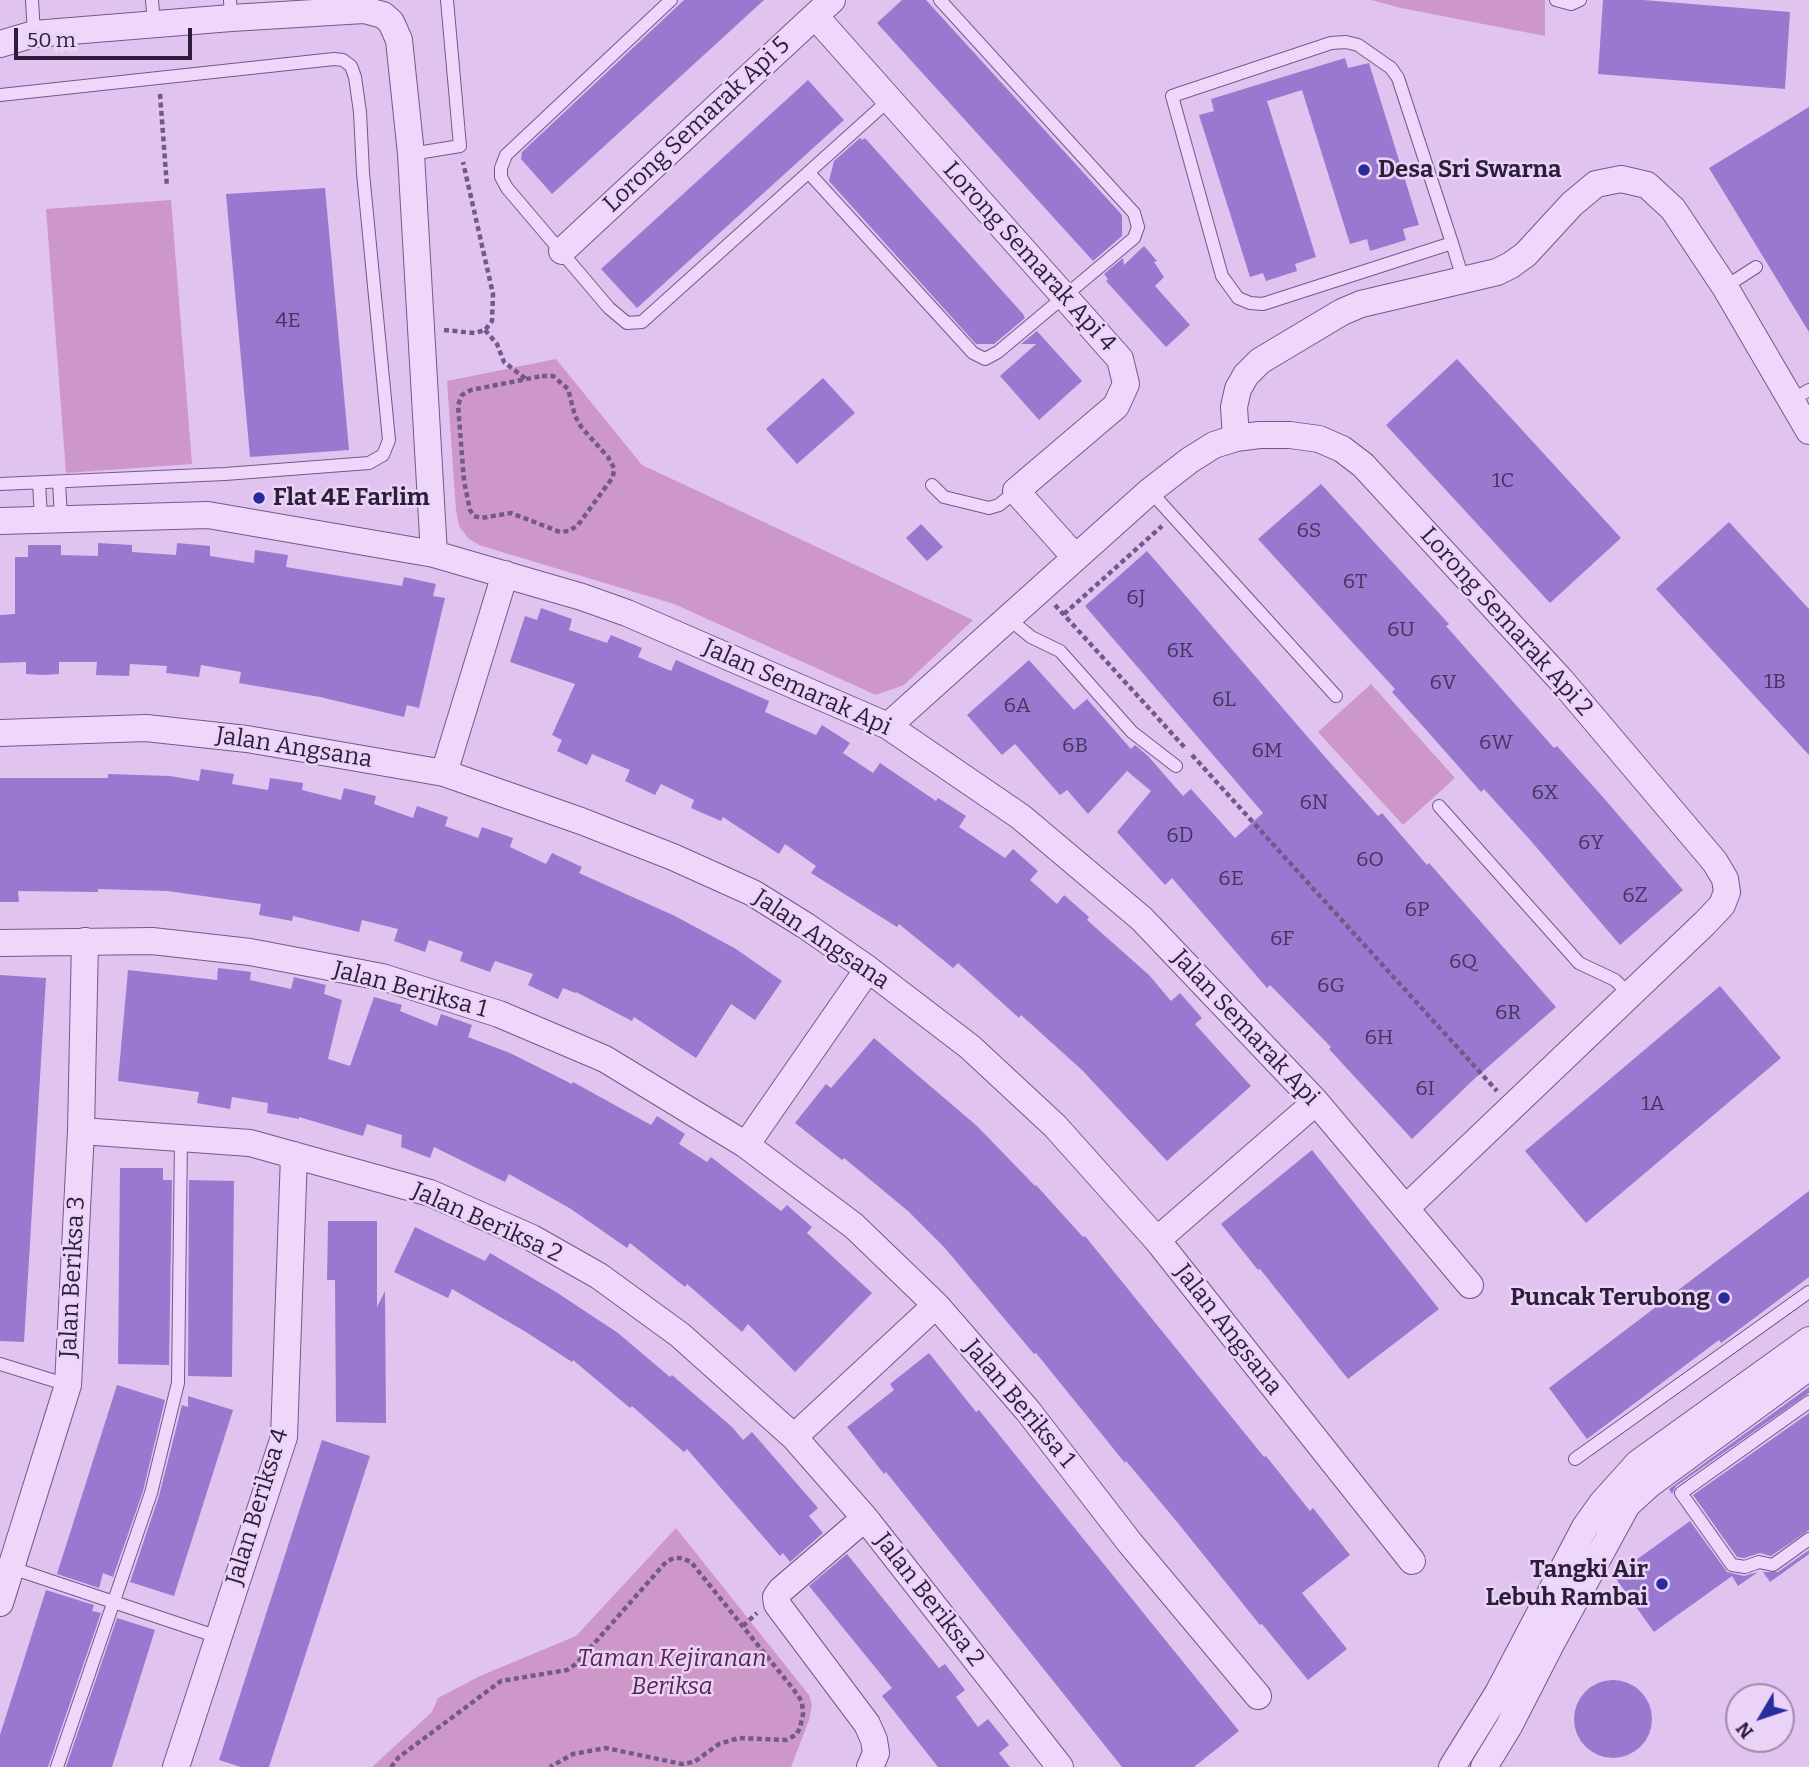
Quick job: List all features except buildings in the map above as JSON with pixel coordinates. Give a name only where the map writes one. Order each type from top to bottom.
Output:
[{"type":"street","name":"Lorong Semarak Api 5","points":[[562,251],[824,8]]},
{"type":"street","name":"Lorong Semarak Api 4","points":[[824,8],[890,100],[1120,359],[1126,384],[1116,405],[1016,491]]},
{"type":"street","points":[[0,44],[34,34],[153,12],[231,9],[364,10],[383,15],[391,22],[398,40],[411,154],[433,554]]},
{"type":"street","points":[[1236,439],[1234,407],[1238,389],[1246,375],[1260,361],[1342,312],[1361,304],[1497,272],[1511,265],[1526,254],[1572,204],[1596,184],[1621,179],[1647,185],[1673,209],[1801,395],[1809,431]]},
{"type":"street","name":"Lorong Semarak Api 2","points":[[888,726],[1150,491],[1214,445],[1236,439],[1290,435],[1319,439],[1342,449],[1363,465],[1561,680],[1715,862],[1725,879],[1727,892],[1722,905],[1406,1208]]},
{"type":"street","points":[[1016,491],[1075,557]]},
{"type":"street","name":"Jalan Semarak Api","points":[[0,521],[208,515],[433,554],[627,613],[888,726],[1021,817],[1142,919],[1316,1102],[1470,1285]]},
{"type":"street","points":[[444,773],[505,574]]},
{"type":"street","name":"Jalan Angsana","points":[[0,733],[146,728],[247,739],[444,773],[581,821],[673,857],[754,893],[868,969],[970,1047],[1055,1126],[1157,1240],[1412,1561]]},
{"type":"street","name":"Jalan Beriksa 3","points":[[0,1604],[68,1385],[81,1131],[85,941]]},
{"type":"street","name":"Jalan Beriksa 1","points":[[0,943],[152,941],[250,952],[382,977],[499,1014],[605,1059],[746,1145],[854,1226],[936,1306],[1028,1411],[1130,1543],[1258,1696]]},
{"type":"street","points":[[746,1145],[868,969]]},
{"type":"street","points":[[1157,1240],[1316,1102]]},
{"type":"street","name":"Jalan Beriksa 2","points":[[81,1131],[250,1143],[430,1193],[532,1238],[588,1269],[680,1335],[794,1437],[865,1518],[1060,1767]]},
{"type":"street","name":"Jalan Beriksa 4","points":[[176,1767],[284,1437],[293,1155]]},
{"type":"street","points":[[794,1437],[936,1306]]},
{"type":"street","points":[[1452,1767],[1498,1693],[1585,1527],[1602,1503],[1638,1463],[1809,1340]]},
{"type":"street","points":[[1485,1767],[1510,1726],[1551,1644],[1627,1505],[1650,1484],[1809,1367]]},
{"type":"street","points":[[865,1518],[781,1590],[776,1597],[776,1604],[867,1724],[876,1753],[870,1767]]},
{"type":"lane","points":[[32,0],[34,34]]},
{"type":"lane","points":[[411,154],[460,146],[447,0]]},
{"type":"lane","points":[[671,0],[506,155],[501,168],[501,177],[507,188],[609,308],[627,323],[642,322],[890,100]]},
{"type":"lane","points":[[809,173],[973,353],[985,359],[998,352],[1134,237],[1138,227],[1134,213],[940,0]]},
{"type":"lane","points":[[1556,0],[1571,4],[1580,0]]},
{"type":"lane","points":[[1452,243],[1263,304],[1238,298],[1222,276],[1171,96],[1331,43],[1346,42],[1358,46],[1391,68],[1398,79],[1452,243],[1463,279]]},
{"type":"lane","points":[[0,94],[334,59],[343,60],[351,66],[360,112],[363,173],[389,440],[383,455],[369,463],[225,474],[0,484]]},
{"type":"lane","points":[[1725,287],[1756,268]]},
{"type":"lane","points":[[51,518],[59,482]]},
{"type":"lane","points":[[39,483],[51,518]]},
{"type":"lane","points":[[932,485],[944,497],[989,508],[999,505],[1016,491]]},
{"type":"lane","points":[[1150,491],[1336,696]]},
{"type":"lane","points":[[1008,618],[1031,637],[1060,650],[1132,732],[1176,766]]},
{"type":"lane","points":[[1439,806],[1579,964],[1615,980],[1629,994]]},
{"type":"lane","points":[[57,1767],[151,1493],[178,1383],[181,1139]]},
{"type":"lane","points":[[1575,1459],[1809,1292]]},
{"type":"lane","points":[[0,1364],[68,1385]]},
{"type":"lane","points":[[1809,1402],[1681,1493],[1732,1565],[1745,1567],[1759,1562],[1773,1565],[1809,1539]]},
{"type":"lane","points":[[12,1568],[218,1637]]},
{"type":"path","points":[[161,102],[167,187]]},
{"type":"path","points":[[423,334],[449,329],[475,333],[485,330],[492,321],[493,294],[460,146]]},
{"type":"path","points":[[485,330],[496,344],[504,362],[527,379],[553,376],[562,381],[568,389],[575,416],[582,428],[608,457],[614,468],[613,477],[606,487],[578,525],[569,531],[560,532],[511,513],[481,518],[474,516],[470,510],[464,481],[458,405],[463,395],[471,390],[527,379]]},
{"type":"path","points":[[1173,516],[1062,612],[1491,1085]]},
{"type":"path","points":[[391,1767],[399,1757],[501,1681],[567,1670],[576,1664],[666,1562],[674,1558],[691,1562],[802,1702],[800,1728],[796,1735],[786,1740],[739,1738],[719,1744],[694,1762],[682,1764],[606,1748],[573,1754],[550,1767]]},
{"type":"green space","points":[[1371,0],[1545,0],[1545,36],[1401,8]]},
{"type":"green space","points":[[171,200],[192,464],[66,473],[46,209]]},
{"type":"green space","points":[[556,359],[642,465],[973,620],[904,685],[876,695],[674,604],[479,545],[468,538],[459,526],[447,381]]},
{"type":"green space","points":[[1371,684],[1455,778],[1403,825],[1318,732]]},
{"type":"green space","name":"Taman Kejiranan Beriksa","points":[[676,1528],[809,1695],[812,1705],[809,1720],[791,1767],[372,1767],[432,1712],[438,1698],[480,1676],[576,1636]]},
{"type":"place","name":"Desa Sri Swarna","points":[[1364,170]]},
{"type":"place","name":"Flat 4E Farlim","points":[[259,498]]},
{"type":"place","name":"Puncak Terubong","points":[[1724,1298]]},
{"type":"place","name":"Tangki Air Lebuh Rambai","points":[[1662,1584]]}]
